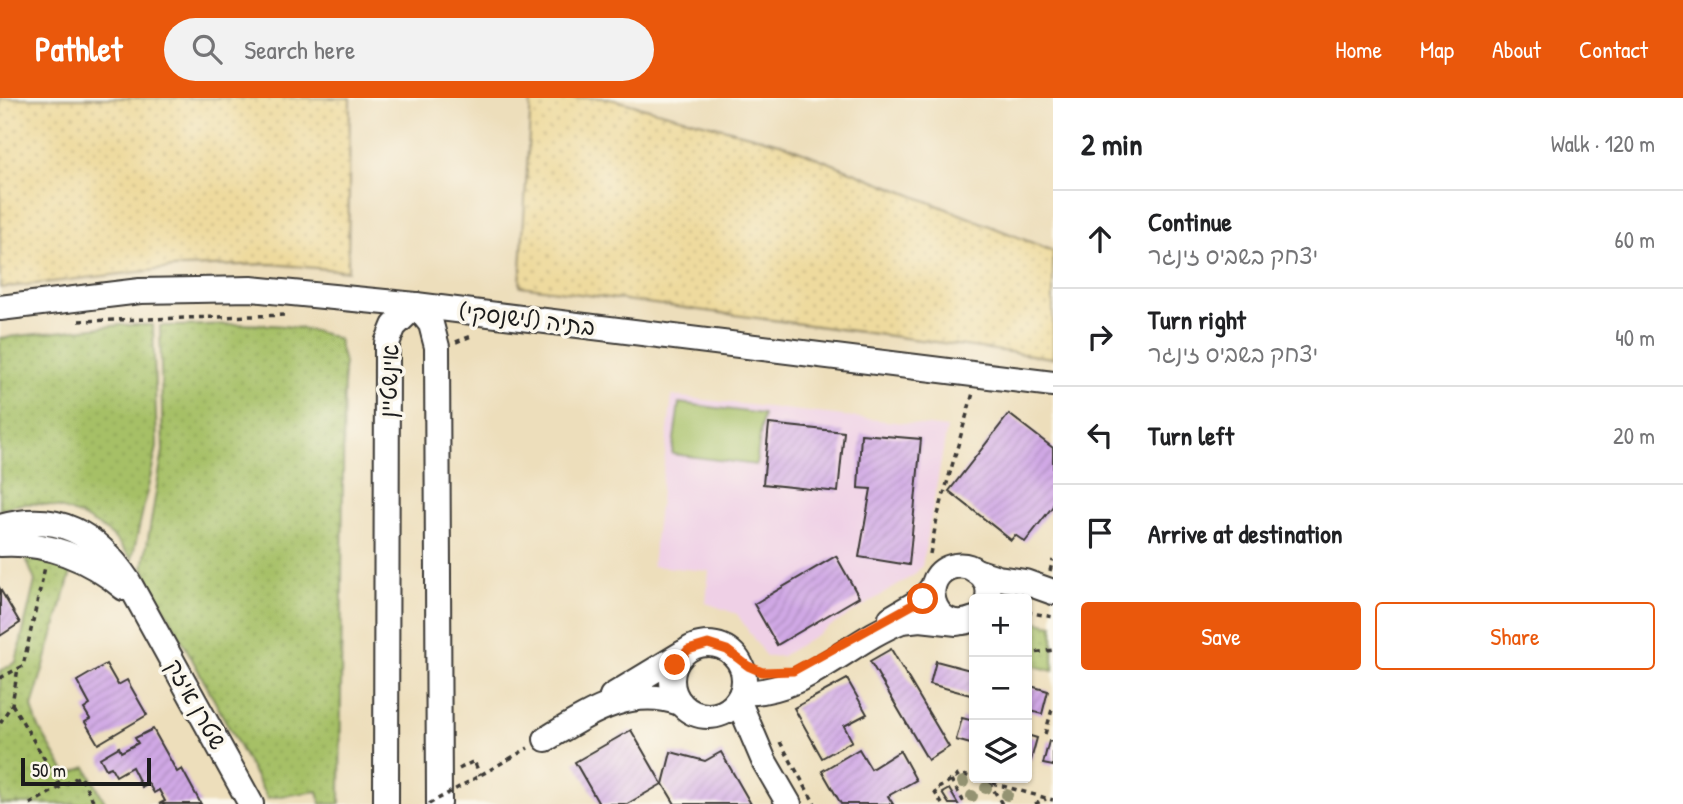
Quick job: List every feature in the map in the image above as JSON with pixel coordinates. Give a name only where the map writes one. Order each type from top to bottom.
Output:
[{"type":"street","name":"בתיה (לישנסקי)","points":[[0,308],[140,291],[258,290],[416,305],[1053,384]]},
{"type":"street","name":"אינשטיין","points":[[386,804],[387,342],[394,326],[416,305],[432,324],[437,347],[439,792]]},
{"type":"street","name":"שטרן איזק","points":[[0,527],[34,521],[61,524],[89,538],[113,559],[128,581],[251,804]]},
{"type":"street","name":"שטרן איזק","points":[[0,544],[50,548],[95,567],[113,578],[140,603]]},
{"type":"street","points":[[587,715],[606,700],[688,650],[708,644],[718,645],[748,666],[762,672],[793,671],[923,599],[942,572],[950,568],[959,566],[998,578],[1026,582],[1049,591]]},
{"type":"street","points":[[976,571],[988,586],[988,594]]},
{"type":"street","points":[[932,588],[935,607],[948,620],[966,621]]},
{"type":"street","points":[[1012,594],[1049,591]]},
{"type":"street","points":[[688,650],[675,665],[672,675],[675,694],[686,709],[702,716],[789,682],[902,621],[966,621]]},
{"type":"street","points":[[735,657],[742,670],[733,702],[789,804]]},
{"type":"street","points":[[546,738],[587,715],[637,696],[664,697],[680,703]]},
{"type":"path","points":[[75,321],[301,316]]},
{"type":"path","points":[[937,518],[979,374]]},
{"type":"path","points":[[0,678],[23,666],[50,548]]},
{"type":"path","points":[[1032,613],[1053,617]]},
{"type":"path","points":[[1032,653],[1053,650]]},
{"type":"path","points":[[0,723],[12,704],[18,668]]},
{"type":"path","points":[[12,704],[61,787]]},
{"type":"path","points":[[1045,734],[1053,706]]},
{"type":"path","points":[[778,737],[816,804]]},
{"type":"path","points":[[429,804],[509,759]]},
{"type":"path","points":[[439,792],[474,761],[480,775]]},
{"type":"path","points":[[942,804],[934,791],[960,774],[969,776]]},
{"type":"path","points":[[30,804],[80,776],[95,804]]},
{"type":"path","points":[[951,780],[965,804]]},
{"type":"path","points":[[990,783],[1002,804]]},
{"type":"path","points":[[993,783],[1053,800]]},
{"type":"path","points":[[1035,804],[1047,798]]},
{"type":"shaded area","points":[[672,396],[947,428],[922,566],[914,575],[782,656],[766,657],[737,614],[706,603],[709,571],[652,566]]},
{"type":"green space","points":[[121,325],[153,325],[157,447],[132,559],[110,534],[72,512],[28,503],[0,510],[0,338]]},
{"type":"green space","points":[[274,325],[318,332],[338,339],[344,363],[340,804],[321,804],[318,791],[267,798],[143,568],[163,451],[160,326]]},
{"type":"green space","points":[[679,403],[763,414],[756,465],[672,454]]},
{"type":"green space","points":[[25,556],[72,569],[32,707],[38,726],[67,775],[86,767],[106,804],[0,804],[0,671],[16,662],[35,581]]},
{"type":"green space","points":[[1032,621],[1053,625],[1053,671],[1032,665]]},
{"type":"sand","points":[[0,98],[350,98],[348,271],[271,264],[182,267],[0,288]]},
{"type":"sand","points":[[531,98],[607,98],[780,143],[1053,251],[1053,358],[520,286]]},
{"type":"building","points":[[1009,414],[1053,448],[1053,506],[1025,542],[1015,535],[1011,540],[949,491]]},
{"type":"building","points":[[769,424],[844,432],[838,492],[763,484]]},
{"type":"building","points":[[861,434],[921,439],[909,565],[859,557],[871,489],[858,488]]},
{"type":"building","points":[[836,556],[859,597],[777,645],[754,604]]},
{"type":"building","points":[[0,589],[20,623],[0,636]]},
{"type":"building","points":[[891,649],[949,747],[928,760],[870,661]]},
{"type":"building","points":[[936,661],[969,670],[969,695],[930,684]]},
{"type":"building","points":[[106,664],[118,685],[127,680],[147,715],[98,744],[85,722],[90,719],[84,709],[90,705],[77,681]]},
{"type":"building","points":[[847,679],[867,714],[844,726],[852,741],[822,758],[794,708]]},
{"type":"building","points":[[1032,686],[1048,691],[1042,714],[1032,711]]},
{"type":"building","points":[[962,718],[969,720],[969,744],[956,740]]},
{"type":"building","points":[[153,729],[177,772],[182,769],[201,804],[159,804],[165,801],[159,790],[154,793],[148,783],[142,787],[132,767],[116,776],[111,767],[106,769],[100,758],[119,747],[121,752],[138,743],[135,738]]},
{"type":"building","points":[[631,730],[662,784],[627,804],[599,804],[575,762]]},
{"type":"building","points":[[1032,736],[1037,738],[1032,756]]},
{"type":"building","points":[[1049,741],[1053,742],[1053,766],[1043,764]]},
{"type":"building","points":[[859,749],[871,769],[900,751],[916,780],[888,796],[893,804],[841,804],[822,771]]},
{"type":"building","points":[[671,752],[705,761],[721,752],[751,804],[675,804],[663,784]]},
{"type":"building","points":[[949,789],[958,804],[949,804],[942,793]]},
{"type":"route","points":[[675,665],[688,650],[697,645],[708,644],[718,645],[748,666],[762,672],[793,671],[923,599]]}]
